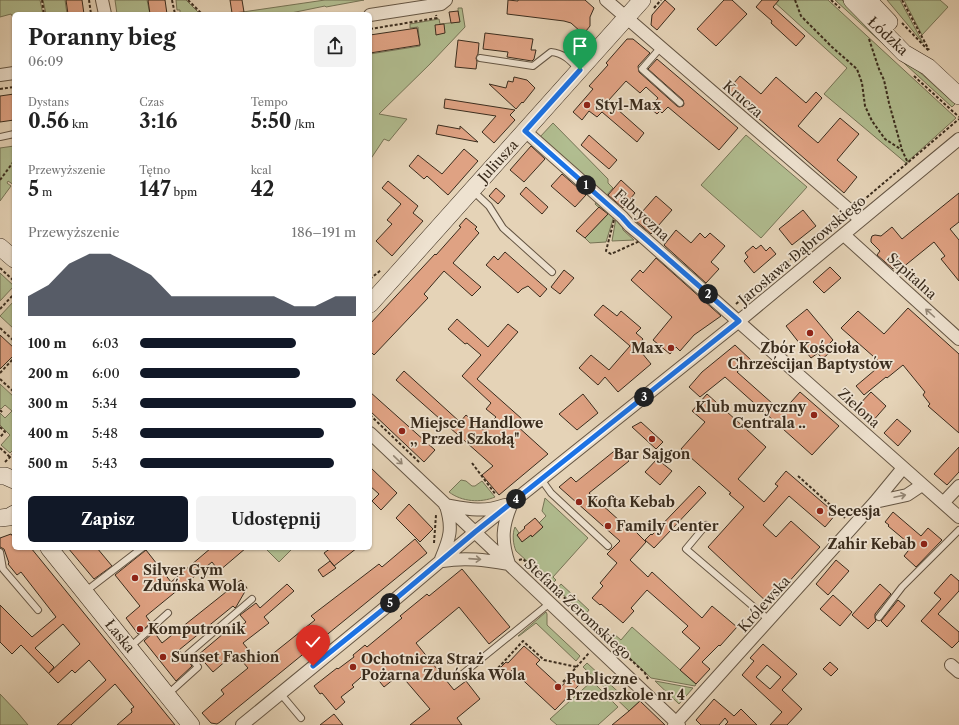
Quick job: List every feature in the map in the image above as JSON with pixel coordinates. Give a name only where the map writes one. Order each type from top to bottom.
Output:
[{"type":"street","points":[[102,0],[105,12]]},
{"type":"street","points":[[372,15],[441,4],[446,0]]},
{"type":"street","name":"Krucza","points":[[606,0],[861,220]]},
{"type":"street","name":"Juliusza","points":[[372,302],[642,0]]},
{"type":"street","name":"Łódzka","points":[[852,0],[904,53],[928,67],[959,96]]},
{"type":"street","name":"Łódzka","points":[[868,0],[918,52],[928,67]]},
{"type":"street","points":[[0,75],[12,73]]},
{"type":"street","name":"Fabryczna","points":[[525,131],[622,217],[630,226],[739,321]]},
{"type":"street","name":"Jarosława Dąbrowskiego","points":[[242,725],[475,532],[739,321],[959,140]]},
{"type":"street","name":"Szpitalna","points":[[844,235],[959,339]]},
{"type":"street","points":[[0,247],[12,257]]},
{"type":"street","name":"Zielona","points":[[739,321],[959,518]]},
{"type":"street","name":"Stefana Żeromskiego","points":[[372,435],[677,724]]},
{"type":"street","name":"Królewska","points":[[677,724],[875,502],[903,468]]},
{"type":"street","points":[[875,502],[907,495],[922,485]]},
{"type":"street","points":[[943,503],[959,486]]},
{"type":"street","points":[[445,505],[473,510],[484,510],[497,508],[513,502]]},
{"type":"street","name":"Jarosława Dąbrowskiego","points":[[509,564],[506,556],[504,524],[513,502]]},
{"type":"street","name":"Jarosława Dąbrowskiego","points":[[440,561],[447,546],[450,532],[450,518],[445,505]]},
{"type":"street","points":[[0,518],[12,515]]},
{"type":"street","name":"Łaska","points":[[50,550],[191,725]]},
{"type":"street","name":"Stefana Żeromskiego","points":[[440,561],[457,558],[478,559],[509,564]]},
{"type":"lane","points":[[661,47],[642,69],[680,103]]},
{"type":"lane","points":[[480,58],[533,66],[551,52],[556,52],[562,54],[580,70]]},
{"type":"lane","points":[[0,137],[12,134]]},
{"type":"lane","points":[[472,190],[489,206],[503,228],[552,272]]},
{"type":"lane","points":[[541,479],[552,493],[608,546]]},
{"type":"lane","points":[[706,524],[686,549],[769,620]]},
{"type":"lane","points":[[879,617],[902,587],[959,530]]},
{"type":"lane","points":[[85,592],[139,550]]},
{"type":"lane","points":[[0,552],[3,569],[38,610]]},
{"type":"lane","points":[[167,694],[198,667],[188,654],[252,599]]},
{"type":"lane","points":[[460,676],[550,603]]},
{"type":"lane","points":[[129,647],[168,613]]},
{"type":"lane","points":[[280,692],[301,718]]},
{"type":"path","points":[[42,0],[44,12]]},
{"type":"path","points":[[89,0],[91,12]]},
{"type":"path","points":[[172,0],[175,12]]},
{"type":"path","points":[[188,0],[200,12]]},
{"type":"path","points":[[795,0],[801,16],[832,48],[858,69],[862,83],[865,106],[872,121],[885,139],[902,150]]},
{"type":"path","points":[[898,18],[930,52],[902,0]]},
{"type":"path","points":[[868,34],[878,69],[884,80],[902,150],[908,163]]},
{"type":"path","points":[[0,89],[12,87]]},
{"type":"path","points":[[0,180],[12,165]]},
{"type":"path","points":[[615,216],[642,240],[611,254],[606,251],[615,216]]},
{"type":"path","points":[[0,268],[12,279]]},
{"type":"path","points":[[0,309],[12,296]]},
{"type":"path","points":[[0,328],[12,339]]},
{"type":"path","points":[[0,373],[12,360]]},
{"type":"path","points":[[0,378],[12,390]]},
{"type":"path","points":[[0,410],[3,413]]},
{"type":"path","points":[[372,417],[425,468]]},
{"type":"path","points":[[0,427],[5,432],[0,437]]},
{"type":"path","points":[[0,448],[10,457],[12,455]]},
{"type":"path","points":[[472,463],[498,498]]},
{"type":"path","points":[[798,476],[853,525]]},
{"type":"path","points":[[498,668],[523,640],[544,660],[577,667]]},
{"type":"path","points":[[563,682],[596,646]]},
{"type":"green space","points":[[0,0],[40,0],[43,12],[12,12],[12,16],[11,14],[0,17]]},
{"type":"green space","points":[[43,0],[65,0],[67,12],[46,12]]},
{"type":"green space","points":[[115,0],[147,0],[150,12],[117,12]]},
{"type":"green space","points":[[176,0],[186,0],[198,12],[180,12],[180,10],[177,10]]},
{"type":"green space","points":[[325,0],[364,0],[296,12],[243,12]]},
{"type":"green space","points":[[772,0],[828,0],[956,118],[906,163],[824,94],[847,68]]},
{"type":"green space","points":[[835,0],[842,0],[865,23],[955,104],[952,107]]},
{"type":"green space","points":[[887,0],[900,0],[923,43]]},
{"type":"green space","points":[[904,0],[940,0],[948,7],[922,35]]},
{"type":"green space","points":[[458,8],[462,8],[465,27],[379,114],[407,119],[389,141],[384,139],[372,157],[372,54],[420,46],[418,27],[410,28],[410,24],[439,19],[440,24],[459,22]]},
{"type":"green space","points":[[553,123],[608,179],[608,183],[613,188],[605,197],[539,138]]},
{"type":"green space","points":[[746,135],[807,187],[761,238],[701,185]]},
{"type":"green space","points":[[12,146],[12,184],[8,181],[7,183],[11,186],[0,201],[0,148]]},
{"type":"green space","points":[[597,201],[614,216],[606,242],[590,243],[585,238],[607,215],[595,204]]},
{"type":"green space","points":[[616,218],[622,224],[623,230],[634,240],[612,241]]},
{"type":"green space","points":[[0,273],[12,284],[12,288],[0,301]]},
{"type":"green space","points":[[12,303],[12,327],[0,316]]},
{"type":"green space","points":[[0,384],[12,395],[12,411],[5,405],[1,409]]},
{"type":"green space","points":[[12,411],[12,451],[10,453],[1,445],[10,435],[0,425],[0,413],[5,418]]},
{"type":"green space","points":[[461,480],[466,481],[472,486],[475,486],[482,481],[495,497],[478,501],[466,500],[449,492]]},
{"type":"green space","points":[[545,498],[588,538],[553,577],[556,580],[552,584],[516,551],[513,539],[515,527],[519,533],[517,535],[522,541],[531,535],[532,536],[543,527],[539,523],[546,516],[542,511]]},
{"type":"green space","points":[[267,550],[291,550],[279,562]]},
{"type":"green space","points":[[561,584],[589,610],[585,615],[557,589]]},
{"type":"green space","points":[[546,612],[547,625],[580,656],[576,661],[536,623],[518,636]]},
{"type":"green space","points":[[632,627],[696,684],[695,686],[651,678],[610,639],[614,634],[621,640]]},
{"type":"green space","points":[[587,663],[627,700],[640,701],[629,711],[583,667]]},
{"type":"green space","points":[[592,681],[618,707],[598,725],[557,725],[550,719]]},
{"type":"green space","points":[[655,681],[693,688],[679,704]]},
{"type":"green space","points":[[0,694],[18,713],[28,725],[0,725]]},
{"type":"building","points":[[66,0],[82,0],[84,12],[68,12]]},
{"type":"building","points":[[148,0],[165,0],[167,12],[150,12]]},
{"type":"building","points":[[230,0],[242,0],[244,12],[232,12]]},
{"type":"building","points":[[508,0],[585,0],[594,8],[590,17],[590,26],[586,31],[581,32],[571,23],[564,21],[507,14]]},
{"type":"building","points":[[665,0],[675,9],[657,30],[651,25],[652,15]]},
{"type":"building","points":[[724,0],[732,0],[747,14],[716,46],[697,29]]},
{"type":"building","points":[[762,0],[779,0],[773,7],[805,36],[796,46],[756,7]]},
{"type":"building","points":[[458,11],[460,22],[451,23],[449,12]]},
{"type":"building","points":[[444,24],[445,33],[436,35],[435,25]]},
{"type":"building","points":[[417,28],[420,45],[372,53],[372,35]]},
{"type":"building","points":[[485,33],[533,39],[531,50],[536,50],[534,59],[532,61],[507,57],[508,52],[483,49]]},
{"type":"building","points":[[627,39],[633,39],[650,53],[638,66],[639,72],[677,106],[683,106],[683,100],[648,69],[657,59],[738,128],[719,150],[668,107],[662,113],[660,111],[657,114],[650,108],[658,98],[646,87],[640,93],[626,81],[608,101],[644,133],[637,142],[602,112],[597,117],[589,111],[582,120],[573,112],[593,89],[589,86],[608,65],[606,63]]},
{"type":"building","points":[[458,40],[479,43],[476,58],[476,69],[455,67]]},
{"type":"building","points":[[740,76],[761,94],[776,77],[806,103],[816,92],[822,98],[798,126],[818,143],[840,118],[859,134],[837,160],[857,177],[844,193],[727,91]]},
{"type":"building","points":[[514,77],[527,80],[535,88],[516,109],[489,84],[506,88],[508,81],[513,82]]},
{"type":"building","points":[[12,94],[12,120],[0,122],[0,96]]},
{"type":"building","points":[[445,99],[515,110],[510,115],[515,120],[494,143],[482,132],[496,116],[444,108]]},
{"type":"building","points":[[438,125],[460,129],[460,126],[478,142],[436,134]]},
{"type":"building","points":[[589,135],[617,160],[609,169],[581,145]]},
{"type":"building","points":[[531,146],[545,159],[524,182],[510,170]]},
{"type":"building","points":[[464,149],[478,161],[448,195],[427,176],[424,179],[409,166],[418,155],[442,174]]},
{"type":"building","points":[[562,174],[586,195],[575,207],[551,186]]},
{"type":"building","points":[[621,180],[635,193],[623,208],[608,195]]},
{"type":"building","points":[[388,181],[418,206],[413,213],[423,221],[392,256],[376,241],[392,224],[387,220],[401,204],[382,188]]},
{"type":"building","points":[[526,187],[548,207],[542,214],[520,194]]},
{"type":"building","points":[[496,188],[505,196],[498,204],[489,196]]},
{"type":"building","points":[[959,193],[959,222],[950,229],[959,240],[959,281],[941,259],[945,256],[934,242],[902,268],[899,265],[893,269],[877,255],[880,251],[871,242],[872,236],[881,236],[892,227],[902,239]]},
{"type":"building","points":[[656,196],[672,210],[651,234],[635,220]]},
{"type":"building","points":[[599,207],[608,214],[585,238],[576,231]]},
{"type":"building","points":[[803,210],[816,226],[792,245],[779,229]]},
{"type":"building","points":[[466,218],[477,227],[475,229],[479,233],[453,263],[481,287],[472,296],[444,271],[424,294],[428,298],[374,355],[372,353],[372,322],[435,254],[436,255],[461,227],[459,226]]},
{"type":"building","points":[[676,230],[691,243],[700,233],[705,238],[710,233],[725,246],[711,262],[719,269],[706,283],[664,245]]},
{"type":"building","points":[[761,245],[766,251],[770,247],[776,254],[754,273],[744,261],[748,257],[745,253],[753,246],[756,249]]},
{"type":"building","points":[[505,252],[547,289],[540,297],[528,286],[518,293],[486,265],[494,256],[498,260]]},
{"type":"building","points":[[656,258],[721,316],[694,335],[680,351],[676,347],[670,354],[653,340],[672,317],[631,280],[640,270],[643,273]]},
{"type":"building","points":[[830,267],[841,278],[824,293],[813,282]]},
{"type":"building","points":[[564,270],[574,278],[560,294],[551,287]]},
{"type":"building","points":[[603,305],[617,316],[621,311],[641,328],[636,333],[643,339],[637,347],[651,364],[618,392],[605,377],[598,385],[579,368],[591,355],[609,370],[630,346],[594,315]]},
{"type":"building","points":[[908,308],[959,354],[959,433],[928,406],[930,404],[923,395],[925,392],[903,365],[864,395],[856,386],[882,364],[841,328],[858,311],[884,334]]},
{"type":"building","name":"Zbór Kościoła Chrześcijan Baptystów","points":[[807,309],[833,340],[829,344],[833,350],[822,359],[818,353],[811,358],[786,326]]},
{"type":"building","points":[[457,319],[488,347],[508,324],[518,332],[477,379],[522,419],[516,425],[548,454],[499,495],[482,475],[493,466],[396,380],[404,371],[460,422],[466,415],[483,430],[496,417],[486,409],[491,403],[462,376],[481,355],[467,343],[465,344],[448,329]]},
{"type":"building","points":[[0,335],[12,346],[12,357],[0,369]]},
{"type":"building","points":[[735,345],[751,360],[737,372],[782,412],[800,392],[839,426],[812,455],[725,377],[700,397],[689,387],[702,372]]},
{"type":"building","points":[[871,392],[886,406],[871,423],[855,409]]},
{"type":"building","name":"Miejsce Handlowe ,, Przed Szkołą\"","points":[[372,394],[435,450],[424,462],[372,413]]},
{"type":"building","points":[[583,394],[598,413],[577,430],[559,414]]},
{"type":"building","points":[[707,394],[766,447],[738,479],[764,502],[778,486],[775,484],[786,471],[836,514],[825,527],[789,496],[763,525],[776,537],[791,521],[820,547],[769,604],[708,547],[744,507],[729,494],[731,493],[681,449],[705,422],[692,411]]},
{"type":"building","points":[[897,419],[911,431],[898,446],[884,433]]},
{"type":"building","name":"Bar Sajgon","points":[[641,422],[663,442],[656,449],[632,427]]},
{"type":"building","points":[[959,447],[959,472],[947,485],[934,474]]},
{"type":"building","points":[[618,448],[629,461],[589,493],[631,531],[633,529],[646,542],[630,560],[648,577],[652,572],[702,618],[712,606],[737,627],[720,646],[719,645],[702,662],[710,669],[696,684],[680,670],[700,648],[682,632],[688,626],[647,590],[631,608],[634,611],[623,623],[592,598],[603,586],[600,583],[617,563],[607,554],[620,541],[559,487],[571,477],[576,482]]},
{"type":"building","points":[[657,459],[672,471],[660,485],[645,472]]},
{"type":"building","points":[[372,469],[397,493],[381,510],[372,501],[379,494],[372,488]]},
{"type":"building","points":[[699,486],[706,493],[654,548],[645,540],[651,534],[652,535]]},
{"type":"building","points":[[409,504],[433,529],[420,542],[396,518]]},
{"type":"building","points":[[893,512],[921,536],[928,528],[942,540],[916,567],[904,556],[912,546],[885,522]]},
{"type":"building","points":[[535,518],[543,527],[532,537],[531,535],[522,542],[517,535]]},
{"type":"building","points":[[11,534],[12,550],[33,550],[175,725],[117,725],[132,712],[131,709],[134,707],[115,684],[71,725],[57,725],[106,680],[89,660],[75,673],[72,670],[58,683],[21,645],[12,654],[0,642],[0,605],[32,637],[56,617],[21,572],[17,575],[8,564],[9,563],[4,549],[0,547],[0,538]],"holes":[[[63,624],[80,644],[49,673],[54,667],[35,648]]]},
{"type":"building","points":[[415,539],[427,553],[220,722],[217,724],[211,723],[202,713],[224,694],[221,690],[248,668],[235,653],[213,672],[198,655],[230,628],[234,632],[246,622],[240,615],[256,603],[260,608],[287,584],[294,591],[264,617],[269,623],[243,643],[260,664],[315,620],[311,616],[379,564],[382,567]]},
{"type":"building","points":[[70,550],[99,550],[112,566],[94,579]]},
{"type":"building","points":[[146,550],[171,582],[209,550],[244,550],[219,571],[212,562],[146,616],[151,623],[138,634],[126,618],[140,606],[115,575]]},
{"type":"building","points":[[328,550],[354,550],[334,566],[324,553]]},
{"type":"building","points":[[836,560],[849,571],[828,595],[816,584]]},
{"type":"building","points":[[330,561],[336,568],[323,577],[318,570]]},
{"type":"building","points":[[462,569],[510,627],[489,644],[459,607],[416,643],[454,690],[466,681],[480,699],[457,718],[462,725],[410,725],[430,709],[400,674],[384,687],[372,672],[369,675],[367,672],[352,685],[354,687],[341,697],[345,702],[336,710],[322,693],[320,694],[314,686],[354,657],[353,655],[365,645],[367,647],[402,618],[400,616],[427,594],[429,596]]},
{"type":"building","points":[[951,574],[959,581],[959,591],[938,614],[959,632],[959,641],[952,648],[921,621],[941,599],[934,593]]},
{"type":"building","points":[[241,580],[247,588],[236,607],[235,608],[233,606],[179,650],[192,666],[176,681],[144,641],[154,632],[162,643]]},
{"type":"building","points":[[880,584],[891,594],[875,614],[876,621],[868,629],[852,615]]},
{"type":"building","points":[[833,595],[852,612],[840,626],[820,609]]},
{"type":"building","points":[[898,600],[905,606],[887,627],[881,621]]},
{"type":"building","points":[[763,644],[797,674],[782,690],[802,709],[787,725],[770,725],[782,712],[742,675],[754,661],[750,658]],"holes":[[[767,665],[781,677],[770,689],[756,677]]]},
{"type":"building","points":[[524,646],[540,660],[536,664],[561,687],[570,677],[579,685],[555,710],[512,670],[506,677],[498,670],[506,662],[508,663]]},
{"type":"building","points":[[830,662],[838,669],[831,676],[823,669]]},
{"type":"building","points":[[714,699],[734,716],[741,709],[757,725],[725,725],[728,722],[725,718],[719,725],[701,725],[696,720]]},
{"type":"building","points":[[640,701],[665,725],[612,725],[629,711]]},
{"type":"building","points":[[334,714],[343,725],[320,725]]},
{"type":"place","name":"Styl-Max","points":[[587,105]]},
{"type":"place","name":"Zbór Kościoła Chrześcijan Baptystów","points":[[810,333]]},
{"type":"place","name":"Max","points":[[671,348]]},
{"type":"place","name":"Klub muzyczny Centrala ..","points":[[814,415]]},
{"type":"place","name":"Miejsce Handlowe ,, Przed Szkołą\"","points":[[402,431]]},
{"type":"place","name":"Bar Sajgon","points":[[652,439]]},
{"type":"place","name":"Kofta Kebab","points":[[579,502]]},
{"type":"place","name":"Secesja","points":[[820,511]]},
{"type":"place","name":"Family Center","points":[[608,526]]},
{"type":"place","name":"Zahir Kebab","points":[[924,544]]},
{"type":"place","name":"Silver Gym Zduńska Wola","points":[[135,578]]},
{"type":"place","name":"Komputronik","points":[[140,629]]},
{"type":"place","name":"Sunset Fashion","points":[[163,657]]},
{"type":"place","name":"Ochotnicza Straż Pożarna Zduńska Wola","points":[[353,667]]},
{"type":"place","name":"Publiczne Przedszkole nr 4","points":[[558,687]]},
{"type":"route","points":[[313,666],[475,532],[739,321],[630,226],[622,217],[525,131],[580,70]]}]
